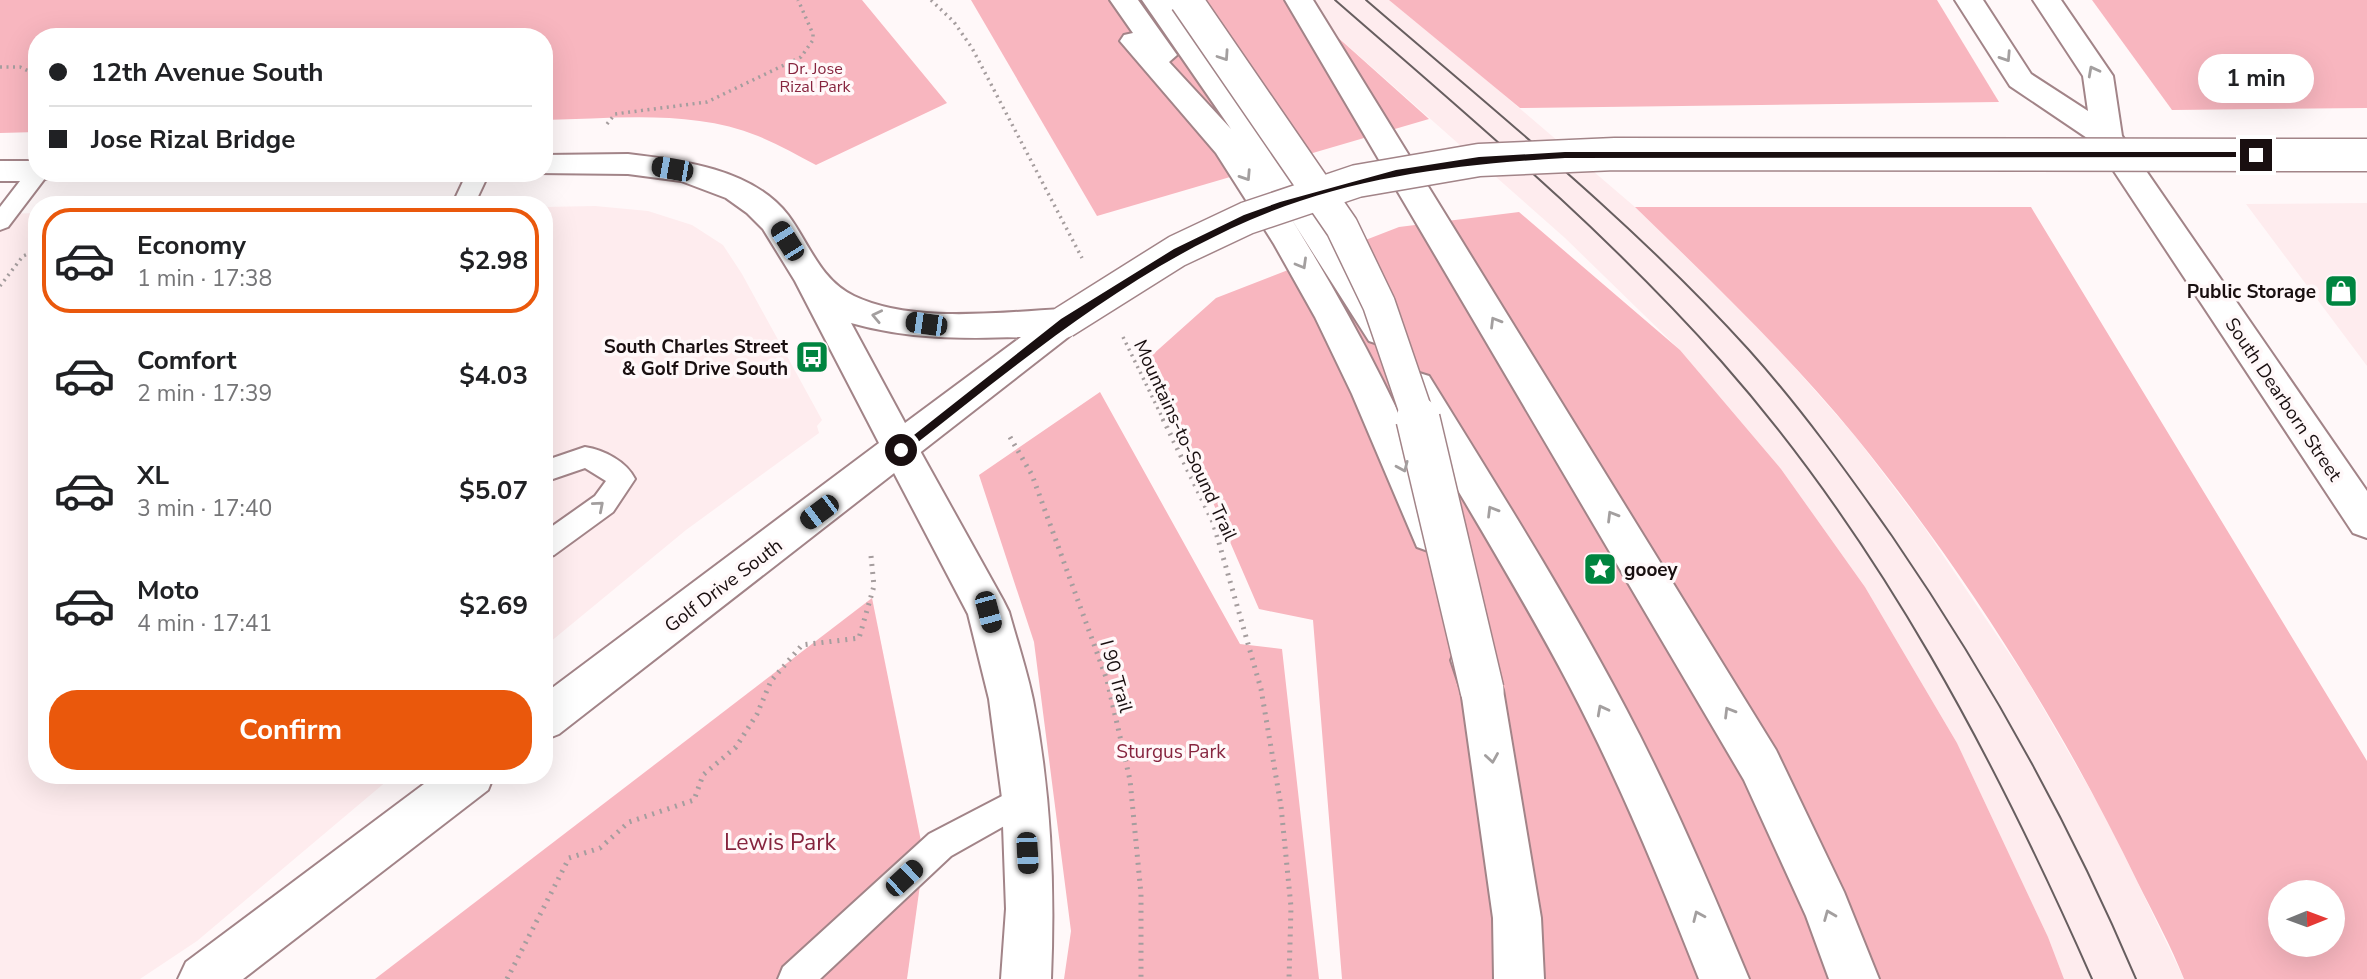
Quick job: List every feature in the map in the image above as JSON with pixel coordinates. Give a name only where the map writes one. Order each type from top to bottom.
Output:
[{"type":"main road","points":[[1098,0],[1227,146]]},
{"type":"main road","points":[[1124,0],[1227,146],[1300,259],[1361,372],[1422,509],[1482,690]]},
{"type":"main road","points":[[1156,0],[1308,217],[1493,512],[1561,631],[1636,773],[1724,979]]},
{"type":"main road","points":[[1186,0],[1342,228],[1374,294],[1412,395],[1482,690],[1517,918],[1519,979]]},
{"type":"main road","points":[[1299,0],[1330,56],[1483,302],[1760,765],[1827,909],[1854,979]]},
{"type":"main road","name":"South Dearborn Street","points":[[1969,0],[2020,80],[2107,137],[2367,522]]},
{"type":"main road","name":"South Dearborn Street","points":[[2047,0],[2098,76],[2107,137]]},
{"type":"main road","name":"Golf Drive South","points":[[553,713],[901,450],[1064,322],[1177,251],[1247,218],[1357,181],[1479,160],[1602,155],[2367,155]]},
{"type":"main road","points":[[553,165],[657,166],[713,180],[758,205],[775,221],[811,279],[988,612],[1011,699],[1025,798],[1030,909],[1026,979]]},
{"type":"main road","points":[[0,172],[28,172]]},
{"type":"main road","points":[[811,279],[838,304],[874,317],[926,324],[1064,322]]},
{"type":"main road","points":[[203,979],[460,784]]},
{"type":"lane","points":[[0,222],[30,182]]},
{"type":"lane","points":[[553,468],[581,456],[603,462],[622,479],[604,504],[553,541]]},
{"type":"lane","points":[[795,979],[940,845],[1025,798]]},
{"type":"path","points":[[607,124],[615,114],[707,102],[801,57],[813,40],[813,34],[798,0]]},
{"type":"path","points":[[931,0],[954,22],[972,48],[1084,263]]},
{"type":"path","points":[[0,67],[20,67],[28,71]]},
{"type":"path","points":[[0,286],[23,256],[28,254]]},
{"type":"path","name":"Mountains-to-Sound Trail","points":[[1122,335],[1213,522],[1261,689],[1281,806],[1291,907],[1289,979]]},
{"type":"path","name":"I 90 Trail","points":[[1010,437],[1032,475],[1107,680],[1130,780],[1141,894],[1141,979]]},
{"type":"path","points":[[507,979],[569,858],[600,848],[629,822],[694,800],[703,775],[736,747],[757,714],[771,681],[802,645],[859,638],[871,602],[875,566],[871,556]]},
{"type":"shaded area","points":[[1296,0],[1393,0],[1635,207],[1767,336],[1855,436],[1924,527],[2027,680],[2107,819],[2184,979],[2064,979],[2048,937],[1957,743],[1865,587],[1781,469],[1680,350],[1565,238]]},
{"type":"shaded area","points":[[2367,203],[2367,366],[2246,204]]},
{"type":"shaded area","points":[[595,206],[648,211],[692,225],[723,245],[742,274],[822,420],[817,426],[819,433],[686,530],[553,640],[553,207]]},
{"type":"shaded area","points":[[28,213],[28,784],[383,784],[197,941],[140,979],[0,979],[0,214]]},
{"type":"green space","name":"Dr. Jose Rizal Park","points":[[0,0],[862,0],[947,103],[816,165],[758,136],[706,122],[652,118],[553,120],[553,28],[28,28],[28,132],[0,133]]},
{"type":"green space","points":[[971,0],[1296,0],[1429,119],[1097,216]]},
{"type":"green space","points":[[1389,0],[1937,0],[1999,102],[1520,108]]},
{"type":"green space","points":[[2092,0],[2367,0],[2367,108],[2172,110]]},
{"type":"green space","points":[[1635,207],[2031,207],[2367,761],[2367,979],[2184,979],[2109,824],[2010,652],[1896,488],[1803,376]]},
{"type":"green space","points":[[1519,212],[1680,350],[1781,469],[1865,587],[1957,743],[2048,937],[2064,979],[1342,979],[1313,620],[1259,609],[1150,357],[1216,298],[1399,227]]},
{"type":"green space","name":"Sturgus Park","points":[[1100,392],[1240,644],[1282,649],[1319,979],[1064,979],[1071,931],[1034,642],[979,475]]},
{"type":"green space","name":"Lewis Park","points":[[872,598],[924,856],[907,979],[375,979]]},
{"type":"tram line","points":[[1335,0],[1583,219],[1676,312],[1779,430],[1833,503],[1930,655],[2016,815],[2092,979]]},
{"type":"tram line","points":[[1366,0],[1563,169],[1659,257],[1749,350],[1805,417],[1892,536],[1994,697],[2084,864],[2136,979]]},
{"type":"place","name":"Public Storage","points":[[2341,291]]},
{"type":"place","name":"South Charles Street & Golf Drive South","points":[[812,357]]},
{"type":"place","name":"gooey","points":[[1600,569]]},
{"type":"route","points":[[901,450],[1022,353],[1064,322],[1143,271],[1212,233],[1247,218],[1357,181],[1437,166],[1522,156],[2256,155]]}]
